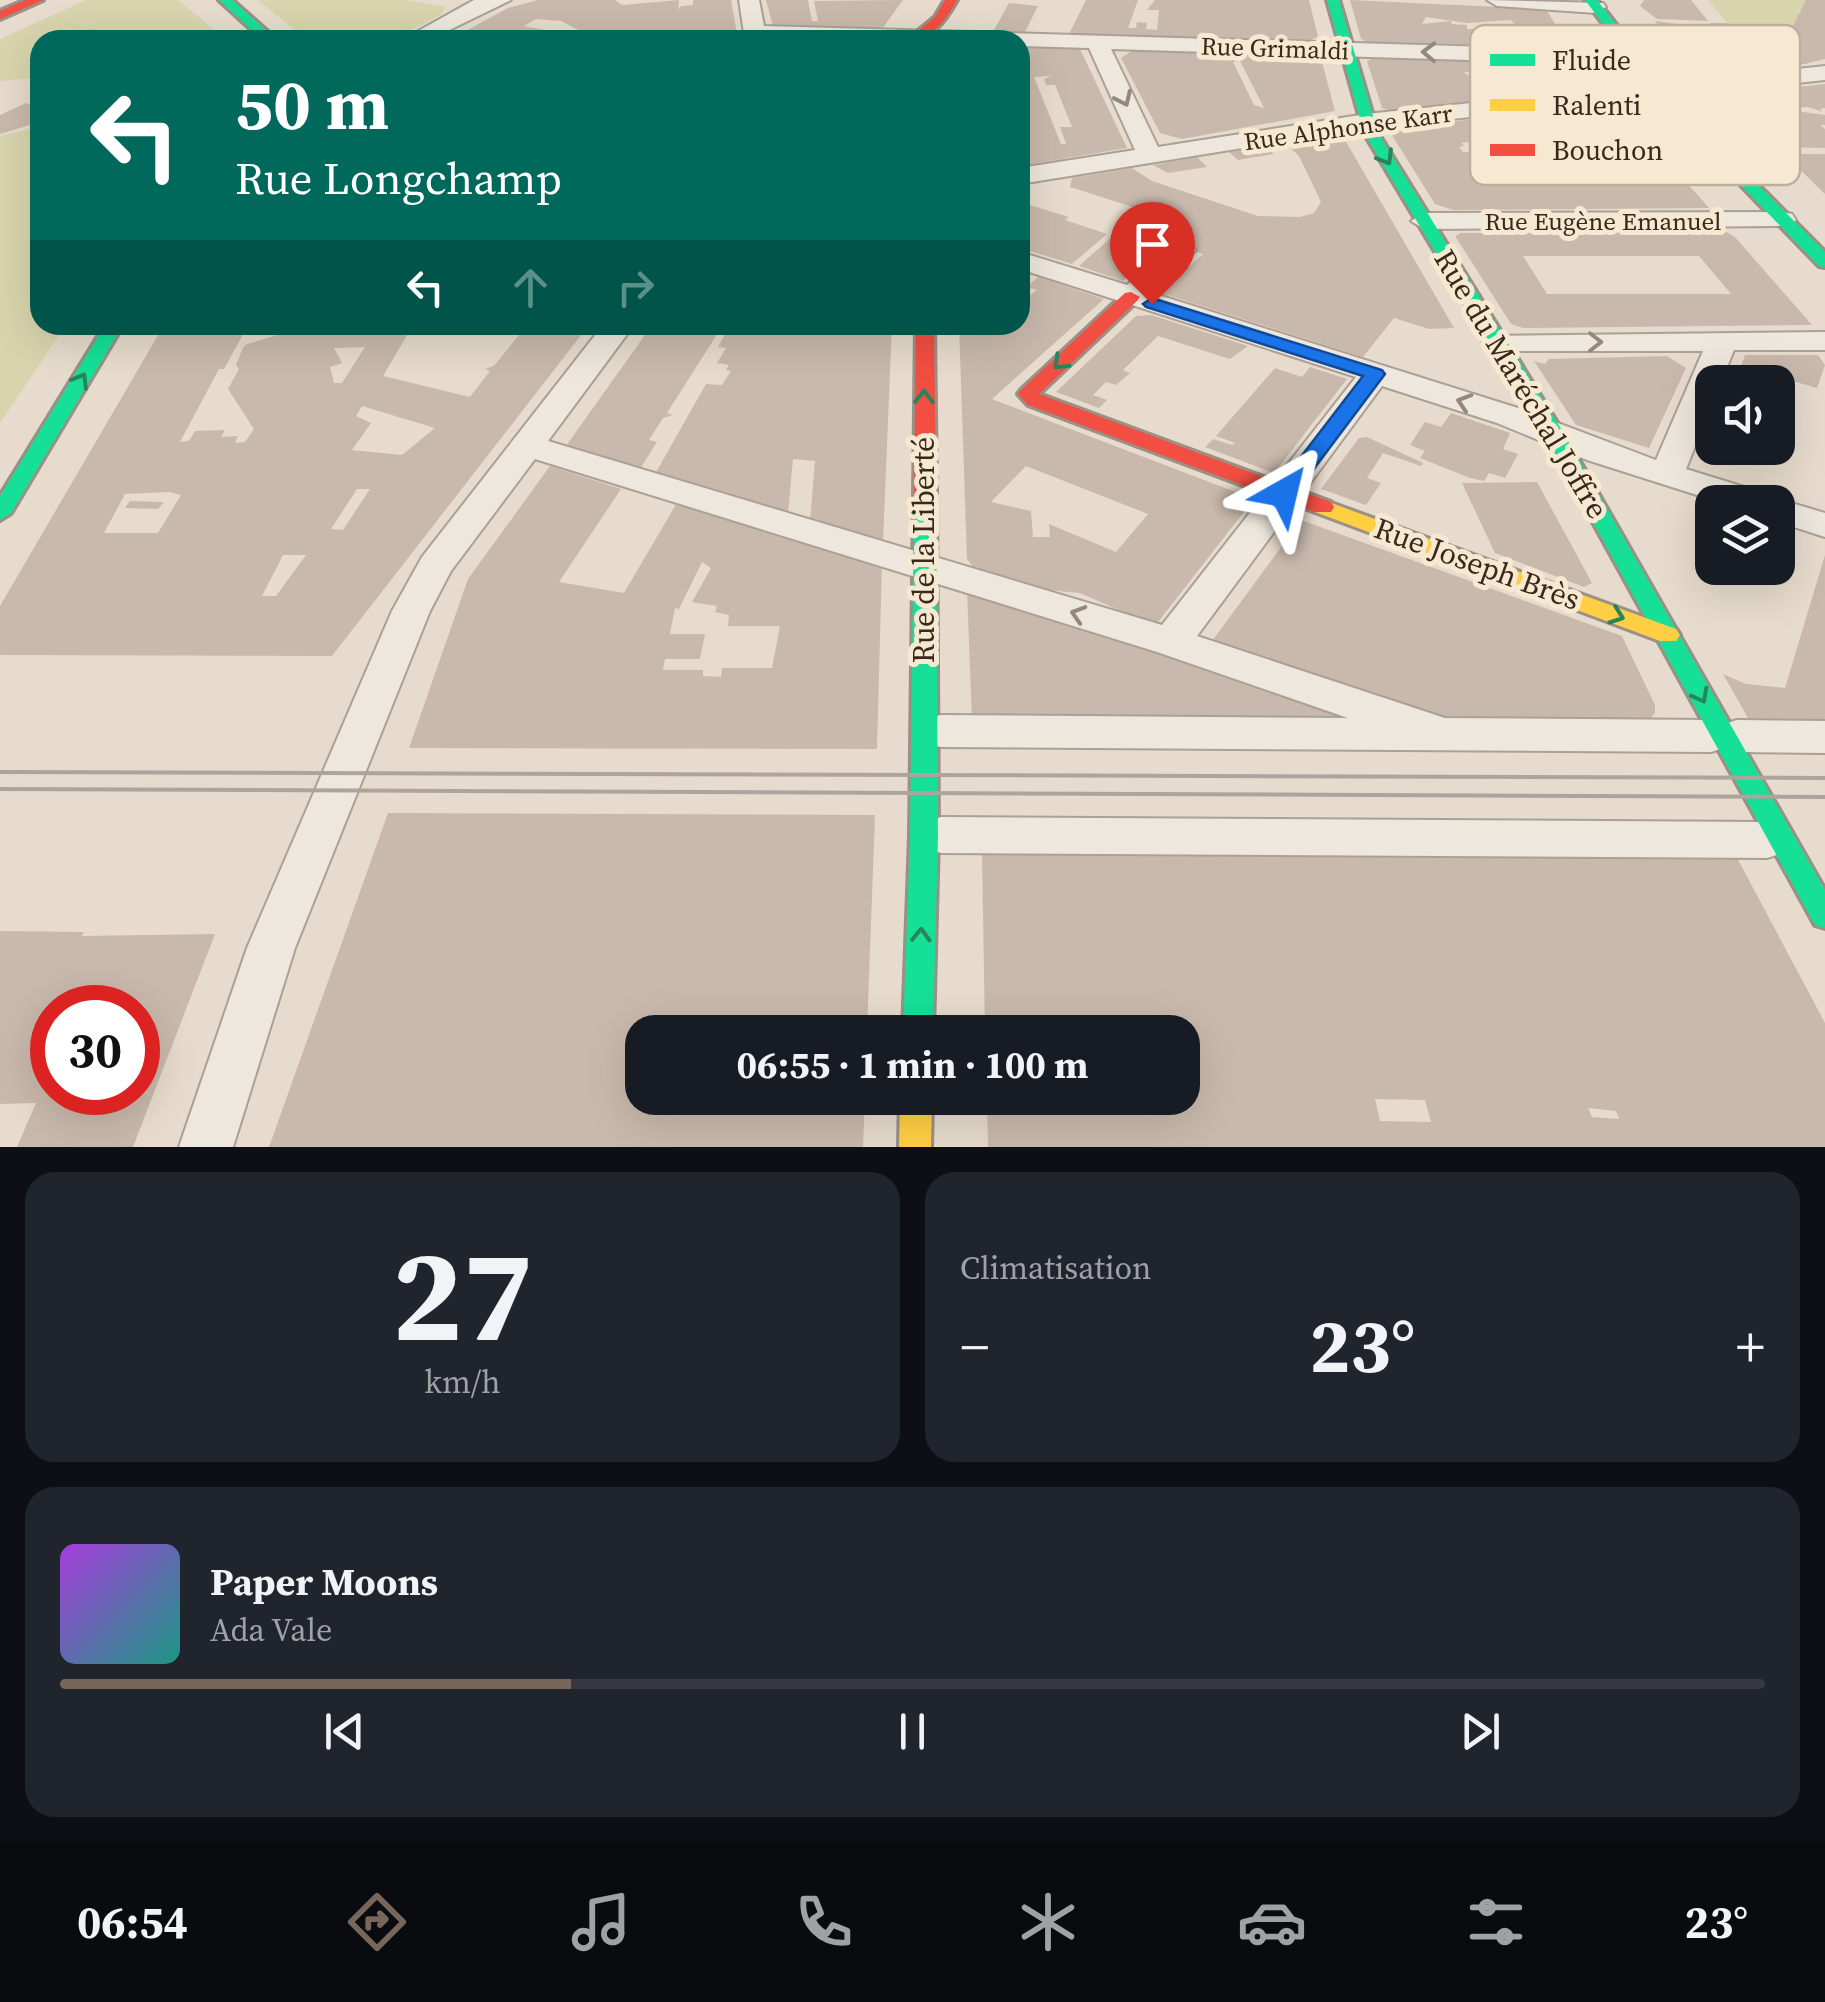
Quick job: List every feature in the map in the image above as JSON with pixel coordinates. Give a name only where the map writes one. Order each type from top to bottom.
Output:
[{"type":"main road","points":[[0,16],[37,0]]},
{"type":"main road","points":[[225,0],[260,30]]},
{"type":"main road","points":[[926,30],[940,19],[951,0]]},
{"type":"main road","name":"Rue du Maréchal Joffre","points":[[1333,0],[1366,121],[1556,437],[1825,916]]},
{"type":"main road","points":[[1594,3],[1609,25]]},
{"type":"main road","points":[[1750,185],[1823,258]]},
{"type":"main road","name":"Rue Joseph Brès","points":[[1131,296],[1028,394],[1034,401],[1275,506],[1668,635]]},
{"type":"main road","points":[[0,512],[108,335]]},
{"type":"main road","name":"Rue de la Liberté","points":[[918,1015],[924,774],[925,335]]},
{"type":"main road","points":[[915,1147],[916,1115]]},
{"type":"street","points":[[459,0],[491,2]]},
{"type":"street","points":[[748,0],[754,30]]},
{"type":"street","points":[[1497,0],[1594,3]]},
{"type":"street","points":[[434,30],[491,2]]},
{"type":"street","name":"Rue Grimaldi","points":[[1030,41],[1470,54]]},
{"type":"street","points":[[1097,42],[1150,156]]},
{"type":"street","name":"Rue Alphonse Karr","points":[[1800,76],[1825,74]]},
{"type":"street","name":"Rue Alphonse Karr","points":[[1030,174],[1366,121],[1470,110]]},
{"type":"street","name":"Rue Eugène Emanuel","points":[[1424,222],[1783,220]]},
{"type":"street","points":[[1131,296],[1182,250]]},
{"type":"street","points":[[1030,263],[1509,416],[1556,437],[1701,485]]},
{"type":"street","points":[[206,1147],[279,934],[411,611],[435,566],[611,335]]},
{"type":"street","points":[[1497,342],[1825,341]]},
{"type":"street","points":[[1667,474],[1722,343]]},
{"type":"street","points":[[1171,642],[1375,374]]},
{"type":"street","points":[[526,445],[1171,642],[1452,737]]},
{"type":"street","points":[[1795,516],[1825,526]]},
{"type":"street","points":[[940,731],[1727,743],[1825,736]]},
{"type":"street","points":[[941,835],[1797,839]]},
{"type":"shaded area","points":[[86,0],[178,0],[215,30],[30,30],[30,78],[0,81],[0,39]]},
{"type":"shaded area","points":[[258,0],[407,0],[445,7],[442,14],[411,30],[292,28]]},
{"type":"shaded area","points":[[1708,0],[1806,0],[1801,10],[1795,9],[1800,12],[1793,25],[1729,25]]},
{"type":"shaded area","points":[[30,129],[30,335],[59,335],[0,423],[0,136]]},
{"type":"building","points":[[538,0],[615,0],[622,5],[679,0],[678,10],[693,5],[693,0],[731,0],[736,30],[579,30],[561,21],[536,19],[524,26],[546,30],[467,30],[508,8]]},
{"type":"building","points":[[766,0],[808,0],[812,21],[818,21],[814,1],[903,0],[882,29],[773,26]]},
{"type":"building","points":[[1086,0],[1138,0],[1128,28],[1136,28],[1137,22],[1147,23],[1146,29],[1157,30],[1159,10],[1147,10],[1155,0],[1309,0],[1318,37],[1307,41],[1069,34]]},
{"type":"building","points":[[1350,0],[1541,9],[1547,11],[1556,25],[1515,25],[1511,20],[1466,23],[1426,17],[1422,24],[1451,21],[1467,25],[1470,44],[1361,39]]},
{"type":"building","points":[[1644,0],[1691,0],[1708,21],[1657,19],[1640,6]]},
{"type":"building","points":[[1806,0],[1825,0],[1825,59],[1800,64],[1800,25],[1793,25]]},
{"type":"building","points":[[1009,3],[1038,6],[1026,30],[994,30]]},
{"type":"building","points":[[1030,47],[1080,49],[1127,148],[1030,164]],"holes":[[[1051,76],[1044,79],[1046,85],[1055,85],[1072,127],[1060,127],[1066,144],[1061,144],[1034,77]]]},
{"type":"building","points":[[1133,50],[1316,55],[1322,62],[1335,111],[1182,139],[1160,133],[1121,58]],"holes":[[[1240,61],[1264,108],[1254,105],[1233,62]]]},
{"type":"building","points":[[1376,57],[1470,60],[1470,71],[1464,72],[1470,77],[1470,102],[1391,111],[1382,108],[1367,61]]},
{"type":"building","points":[[1825,84],[1825,108],[1820,109],[1823,112],[1800,107],[1800,87]]},
{"type":"building","points":[[30,104],[30,125],[0,134],[0,115]]},
{"type":"building","points":[[1800,112],[1825,115],[1825,125],[1820,125],[1825,129],[1825,148],[1800,147]]},
{"type":"building","points":[[1470,120],[1470,142],[1459,147],[1470,152],[1470,185],[1689,185],[1709,208],[1453,210],[1435,204],[1390,132],[1393,128]]},
{"type":"building","points":[[1329,135],[1345,140],[1454,328],[1429,329],[1394,318],[1363,357],[1161,293],[1203,254],[1167,242],[1123,281],[1079,266],[1142,210],[1070,187],[1072,178],[1132,168],[1152,181],[1258,216],[1300,217],[1314,213],[1321,202],[1299,156],[1285,143]]},
{"type":"building","points":[[1264,146],[1274,154],[1238,160],[1229,152]]},
{"type":"building","points":[[1800,154],[1825,154],[1825,194],[1800,170]]},
{"type":"building","points":[[1197,157],[1207,167],[1168,173],[1153,165]]},
{"type":"building","points":[[1030,205],[1107,234],[1072,264],[1030,251]]},
{"type":"building","points":[[1725,231],[1735,237],[1812,325],[1523,328],[1511,324],[1455,236]],"holes":[[[1523,256],[1699,256],[1731,294],[1547,294]]]},
{"type":"building","points":[[1038,277],[1104,299],[992,399],[1254,499],[1155,626],[1080,593],[1038,589],[977,572],[967,559],[959,335],[1030,335],[1030,295],[1037,290],[1030,284]],"holes":[[[1026,466],[1148,514],[1116,552],[1049,524],[1050,537],[1033,537],[1031,511],[991,502]]]},
{"type":"building","points":[[1151,315],[1248,346],[1230,359],[1158,336],[1123,370],[1130,373],[1116,385],[1106,382],[1093,395],[1107,400],[1099,408],[1056,392],[1136,316]]},
{"type":"building","points":[[158,335],[242,336],[224,369],[219,369],[180,442],[189,441],[195,431],[225,430],[221,437],[238,436],[235,443],[245,442],[254,429],[228,389],[239,369],[236,365],[245,345],[277,335],[407,335],[383,376],[470,397],[490,371],[485,369],[494,366],[519,335],[581,335],[332,656],[0,655],[0,606]],"holes":[[[365,347],[342,383],[334,383],[330,367],[342,363],[334,348]],[[362,406],[435,428],[402,455],[352,450],[371,423],[356,416]],[[357,489],[370,489],[343,530],[331,529]],[[169,492],[181,495],[158,533],[104,533],[125,494]],[[283,555],[306,555],[276,596],[262,596]]]},
{"type":"building","points":[[645,335],[717,335],[667,413],[673,415],[663,418],[649,440],[657,442],[640,469],[566,446]]},
{"type":"building","points":[[725,335],[892,335],[883,542],[810,520],[815,461],[793,459],[788,513],[655,474],[706,384],[722,385],[731,371],[726,370],[729,365],[717,363],[726,348],[718,347]]},
{"type":"building","points":[[1745,355],[1818,355],[1825,365],[1817,388],[1795,382],[1795,365],[1741,365]]},
{"type":"building","points":[[1667,356],[1686,368],[1649,448],[1576,425],[1534,361],[1545,364],[1549,359]]},
{"type":"building","points":[[1310,367],[1347,379],[1274,473],[1205,447],[1213,439],[1235,443],[1216,436],[1275,368],[1302,377]]},
{"type":"building","points":[[1451,413],[1510,433],[1503,449],[1518,454],[1505,478],[1489,473],[1484,481],[1470,478],[1420,458],[1425,451],[1410,445],[1425,422],[1441,427]]},
{"type":"building","points":[[1367,437],[1423,463],[1421,466],[1383,453],[1367,478],[1381,483],[1366,505],[1321,489],[1359,438]]},
{"type":"building","points":[[550,466],[621,489],[559,582],[624,593],[678,501],[882,562],[877,749],[409,748],[468,579]],"holes":[[[702,562],[711,568],[692,602],[717,606],[715,612],[729,615],[728,626],[780,626],[772,668],[722,668],[721,677],[703,676],[703,670],[663,670],[665,659],[700,659],[705,634],[670,634],[675,608],[679,609]]]},
{"type":"building","points":[[1537,482],[1592,583],[1584,587],[1495,553],[1462,483]]},
{"type":"building","points":[[130,501],[164,502],[158,509],[125,508]]},
{"type":"building","points":[[1301,520],[1622,636],[1655,705],[1655,713],[1649,720],[1443,726],[1212,641]]},
{"type":"building","points":[[1825,555],[1825,726],[1761,725],[1748,718],[1723,674],[1746,684],[1785,688]]},
{"type":"building","points":[[967,590],[1389,722],[972,721]]},
{"type":"building","points":[[388,813],[875,815],[868,1015],[625,1015],[625,1115],[864,1115],[863,1147],[269,1147]]},
{"type":"building","points":[[982,853],[1735,854],[1825,1023],[1825,1147],[988,1147],[987,1115],[1200,1115],[1200,1015],[985,1015]],"holes":[[[1375,1099],[1425,1100],[1431,1122],[1380,1121]],[[1588,1108],[1616,1111],[1619,1119],[1592,1117]]]},
{"type":"building","points":[[0,931],[84,932],[82,936],[215,934],[160,1077],[160,985],[30,985],[30,1103],[0,1104]]},
{"type":"building","points":[[31,1115],[145,1115],[133,1147],[17,1147]]},
{"type":"tram line","points":[[0,772],[1825,778]]},
{"type":"tram line","points":[[0,789],[1825,797]]},
{"type":"traffic: fast","points":[[225,0],[260,30]]},
{"type":"traffic: fast","points":[[1333,0],[1371,133],[1556,437],[1825,916]]},
{"type":"traffic: fast","points":[[1591,0],[1610,25]]},
{"type":"traffic: fast","points":[[1750,185],[1825,262]]},
{"type":"traffic: fast","points":[[0,513],[108,335]]},
{"type":"traffic: fast","points":[[919,1015],[924,836],[925,497]]},
{"type":"traffic: slow","points":[[1323,507],[1668,635]]},
{"type":"traffic: slow","points":[[915,1147],[916,1115]]},
{"type":"traffic: jam","points":[[0,15],[37,0]]},
{"type":"traffic: jam","points":[[926,30],[940,19],[951,0]]},
{"type":"traffic: jam","points":[[1131,297],[1028,394],[1035,401],[1323,507]]},
{"type":"traffic: jam","points":[[925,335],[925,497]]},
{"type":"route","points":[[1152,304],[1375,374],[1284,493]]}]
